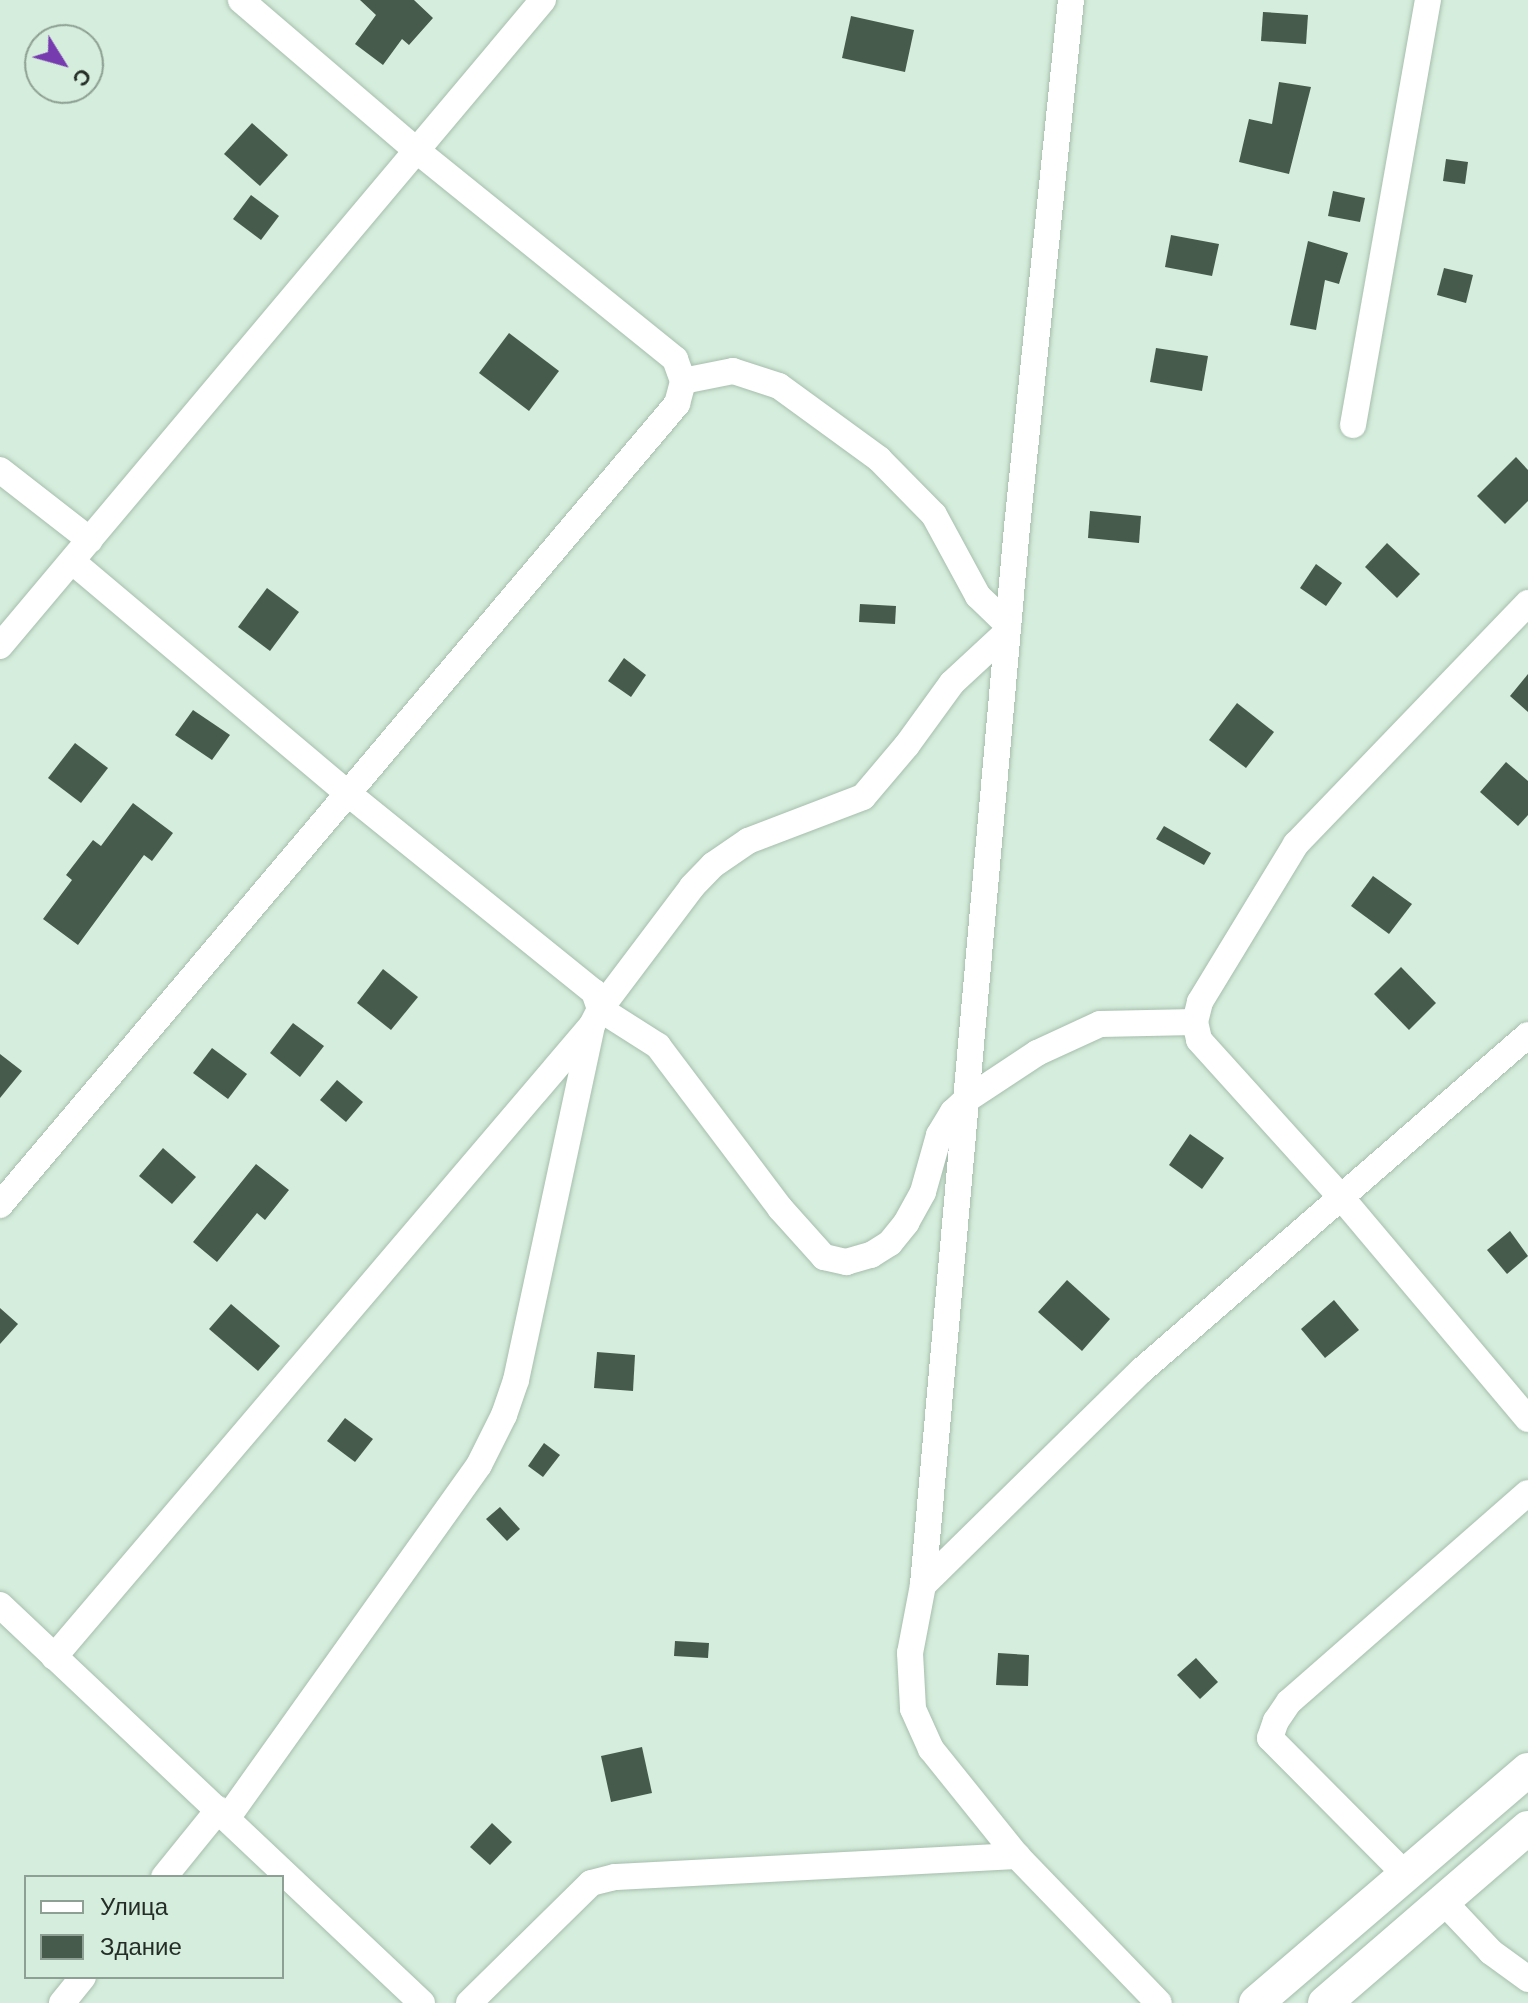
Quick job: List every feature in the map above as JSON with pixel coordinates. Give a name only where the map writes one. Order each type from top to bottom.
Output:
[{"type":"main road","points":[[1256,2003],[1528,1770]]},
{"type":"main road","points":[[1325,2003],[1528,1828]]},
{"type":"street","points":[[0,1205],[677,404],[683,381],[675,359],[417,151],[241,0]]},
{"type":"street","points":[[0,646],[543,0]]},
{"type":"street","points":[[1071,0],[1008,628],[923,1585],[910,1653],[913,1709],[931,1749],[1017,1856],[1159,2003]]},
{"type":"street","points":[[1353,425],[1428,0]]},
{"type":"street","points":[[683,381],[733,371],[779,386],[879,459],[934,515],[978,596],[1008,628]]},
{"type":"street","points":[[0,470],[90,540]]},
{"type":"street","points":[[73,562],[346,792],[594,992],[596,1017],[516,1380],[504,1415],[479,1465],[224,1813],[166,1875]]},
{"type":"street","points":[[1528,603],[1296,844],[1200,1002],[1195,1022],[1199,1040],[1341,1197],[1528,1419]]},
{"type":"street","points":[[54,1657],[596,1017],[692,887],[713,865],[748,841],[863,797],[898,757],[952,683],[1008,628]]},
{"type":"street","points":[[596,1017],[658,1046],[780,1208],[824,1257],[846,1262],[871,1255],[890,1243],[906,1223],[923,1192],[939,1135],[966,1100],[1037,1053],[1100,1024],[1195,1022]]},
{"type":"street","points":[[923,1585],[1142,1370],[1528,1035]]},
{"type":"street","points":[[1406,1875],[1270,1738],[1276,1721],[1289,1702],[1528,1493]]},
{"type":"street","points":[[0,1605],[422,2003]]},
{"type":"street","points":[[469,2003],[591,1883],[615,1877],[1017,1856]]},
{"type":"street","points":[[1443,1901],[1491,1952],[1528,1979]]},
{"type":"street","points":[[62,2003],[81,1979]]},
{"type":"building","points":[[360,0],[414,0],[433,18],[409,45],[402,39],[383,65],[355,44],[376,15]]},
{"type":"building","points":[[1263,12],[1308,15],[1306,44],[1261,41]]},
{"type":"building","points":[[851,16],[914,30],[905,72],[842,58]]},
{"type":"building","points":[[1279,82],[1311,87],[1289,174],[1239,162],[1249,119],[1272,124]]},
{"type":"building","points":[[252,123],[288,155],[260,186],[224,154]]},
{"type":"building","points":[[1446,159],[1468,162],[1465,184],[1443,181]]},
{"type":"building","points":[[1333,191],[1365,198],[1360,222],[1328,216]]},
{"type":"building","points":[[251,195],[279,216],[261,240],[233,219]]},
{"type":"building","points":[[1171,235],[1219,244],[1212,276],[1165,267]]},
{"type":"building","points":[[1308,241],[1348,253],[1339,284],[1325,280],[1316,330],[1290,325]]},
{"type":"building","points":[[1444,268],[1473,275],[1466,303],[1437,295]]},
{"type":"building","points":[[509,333],[559,371],[529,411],[479,373]]},
{"type":"building","points":[[1156,348],[1208,356],[1202,391],[1150,382]]},
{"type":"building","points":[[1516,457],[1528,470],[1528,501],[1505,524],[1477,496]]},
{"type":"building","points":[[1090,511],[1141,516],[1139,543],[1088,538]]},
{"type":"building","points":[[1387,543],[1420,574],[1397,598],[1365,567]]},
{"type":"building","points":[[1316,564],[1342,583],[1326,606],[1300,588]]},
{"type":"building","points":[[267,588],[299,612],[270,651],[238,627]]},
{"type":"building","points":[[860,604],[896,606],[895,624],[859,622]]},
{"type":"building","points":[[624,658],[646,675],[631,697],[608,681]]},
{"type":"building","points":[[1528,674],[1528,712],[1510,696]]},
{"type":"building","points":[[1237,703],[1274,732],[1246,768],[1209,740]]},
{"type":"building","points":[[193,710],[230,735],[212,760],[175,735]]},
{"type":"building","points":[[75,743],[108,768],[81,803],[48,778]]},
{"type":"building","points":[[1506,762],[1528,781],[1528,815],[1518,826],[1480,792]]},
{"type":"building","points":[[133,803],[173,833],[152,861],[144,855],[78,945],[43,919],[72,880],[66,875],[93,840],[101,846]]},
{"type":"building","points":[[1164,826],[1211,853],[1204,865],[1156,839]]},
{"type":"building","points":[[1373,876],[1412,904],[1389,934],[1351,906]]},
{"type":"building","points":[[1401,967],[1436,1003],[1409,1030],[1374,994]]},
{"type":"building","points":[[383,969],[418,997],[391,1030],[357,1003]]},
{"type":"building","points":[[293,1023],[324,1046],[300,1077],[270,1053]]},
{"type":"building","points":[[212,1048],[247,1074],[228,1099],[193,1073]]},
{"type":"building","points":[[0,1054],[22,1071],[0,1098]]},
{"type":"building","points":[[337,1080],[363,1102],[346,1122],[320,1100]]},
{"type":"building","points":[[1190,1134],[1224,1158],[1202,1189],[1169,1165]]},
{"type":"building","points":[[163,1148],[196,1177],[172,1204],[139,1176]]},
{"type":"building","points":[[256,1164],[289,1190],[265,1220],[257,1213],[217,1262],[193,1242]]},
{"type":"building","points":[[1510,1231],[1528,1256],[1507,1274],[1487,1250]]},
{"type":"building","points":[[1067,1280],[1110,1319],[1082,1351],[1038,1312]]},
{"type":"building","points":[[1334,1300],[1359,1330],[1325,1358],[1301,1329]]},
{"type":"building","points":[[231,1304],[280,1346],[258,1371],[209,1329]]},
{"type":"building","points":[[0,1308],[18,1324],[0,1344]]},
{"type":"building","points":[[597,1352],[635,1355],[633,1391],[594,1388]]},
{"type":"building","points":[[345,1418],[373,1439],[355,1462],[327,1441]]},
{"type":"building","points":[[544,1443],[560,1455],[543,1477],[528,1466]]},
{"type":"building","points":[[500,1507],[520,1529],[507,1541],[486,1519]]},
{"type":"building","points":[[675,1641],[709,1643],[708,1658],[674,1656]]},
{"type":"building","points":[[998,1653],[1029,1655],[1028,1686],[996,1685]]},
{"type":"building","points":[[1196,1658],[1218,1682],[1200,1699],[1177,1675]]},
{"type":"building","points":[[642,1747],[652,1793],[611,1802],[601,1756]]},
{"type":"building","points":[[492,1823],[512,1842],[490,1865],[470,1847]]}]
